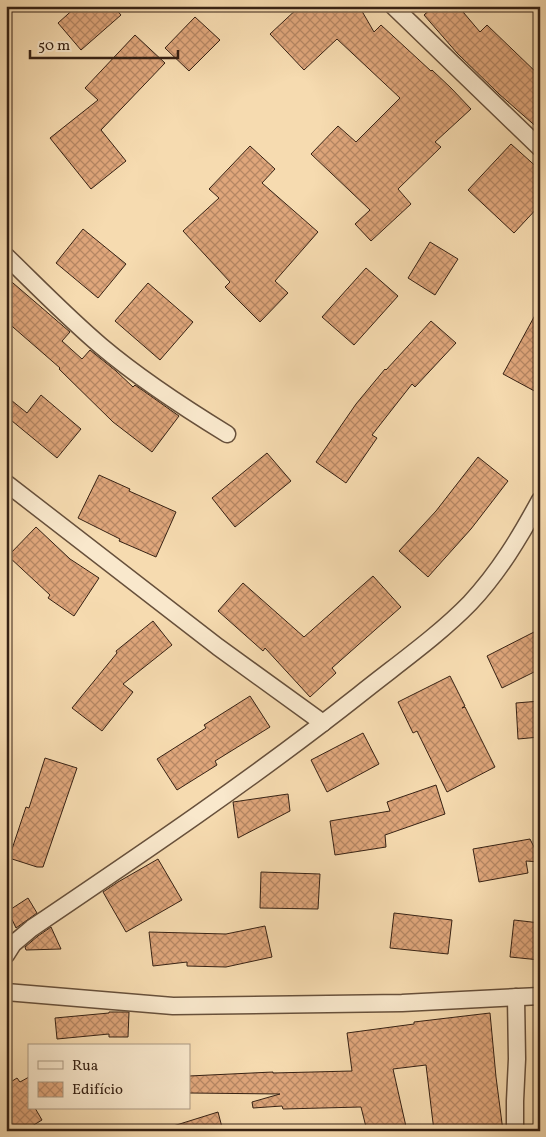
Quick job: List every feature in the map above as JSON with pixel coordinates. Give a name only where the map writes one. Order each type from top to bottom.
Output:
[{"type":"street","points":[[393,6],[540,148]]},
{"type":"street","points":[[6,256],[102,346],[183,407],[227,434]]},
{"type":"street","points":[[6,483],[218,647],[323,723]]},
{"type":"street","points":[[6,954],[13,944],[32,928],[176,830],[323,723],[445,626],[470,602],[501,566],[540,500]]},
{"type":"street","points":[[6,992],[173,1006],[402,1004],[540,996]]},
{"type":"street","points":[[515,1131],[516,997]]},
{"type":"building","points":[[77,6],[113,6],[121,15],[81,50],[58,23]]},
{"type":"building","points":[[300,6],[359,6],[374,32],[381,25],[432,70],[471,109],[435,142],[441,147],[398,189],[411,204],[371,241],[355,224],[370,210],[311,154],[338,126],[356,142],[400,98],[337,39],[304,70],[270,34]]},
{"type":"building","points":[[434,6],[458,6],[480,32],[487,25],[540,76],[540,130],[457,53],[424,15]]},
{"type":"building","points":[[195,17],[220,40],[189,71],[165,48]]},
{"type":"building","points":[[135,35],[165,63],[101,130],[126,161],[91,189],[50,138],[98,100],[85,88]]},
{"type":"building","points":[[511,144],[540,170],[540,205],[514,233],[468,190]]},
{"type":"building","points":[[250,146],[275,169],[262,183],[318,232],[275,281],[288,293],[260,322],[225,287],[230,282],[183,231],[219,198],[209,189]]},
{"type":"building","points":[[83,229],[126,264],[98,298],[56,263]]},
{"type":"building","points":[[430,242],[458,259],[435,295],[408,278]]},
{"type":"building","points":[[366,268],[398,296],[354,345],[322,317]]},
{"type":"building","points":[[6,277],[70,332],[62,341],[82,359],[90,350],[133,387],[135,385],[179,416],[152,452],[113,422],[60,368],[6,321]]},
{"type":"building","points":[[148,283],[193,322],[160,360],[115,321]]},
{"type":"building","points":[[540,306],[540,394],[503,374]]},
{"type":"building","points":[[431,321],[456,343],[415,387],[412,384],[372,435],[377,438],[346,483],[316,462],[356,404],[385,369]]},
{"type":"building","points":[[41,395],[81,429],[57,458],[6,416],[6,396],[27,413]]},
{"type":"building","points":[[267,453],[291,481],[235,527],[212,498]]},
{"type":"building","points":[[478,457],[508,481],[471,529],[428,577],[399,551],[436,511]]},
{"type":"building","points":[[99,475],[176,512],[156,557],[119,541],[120,539],[78,518]]},
{"type":"building","points":[[36,527],[70,559],[99,578],[74,616],[48,598],[50,595],[8,556]]},
{"type":"building","points":[[373,576],[401,607],[332,668],[336,673],[310,697],[265,648],[263,651],[218,611],[243,583],[304,637]]},
{"type":"building","points":[[153,621],[172,645],[123,684],[133,692],[102,731],[72,708],[117,653],[116,651]]},
{"type":"building","points":[[536,631],[540,640],[540,669],[502,688],[487,656]]},
{"type":"building","points":[[450,676],[465,706],[462,708],[465,707],[495,767],[447,792],[417,731],[413,733],[398,702]]},
{"type":"building","points":[[250,696],[270,727],[215,761],[217,765],[177,790],[157,759],[206,728],[204,725]]},
{"type":"building","points":[[540,701],[540,737],[518,739],[516,703]]},
{"type":"building","points":[[363,733],[379,764],[327,792],[311,760]]},
{"type":"building","points":[[45,758],[77,768],[43,867],[37,867],[9,858],[26,807],[29,808]]},
{"type":"building","points":[[436,785],[445,814],[385,835],[386,847],[335,855],[330,821],[390,811],[387,802]]},
{"type":"building","points":[[288,794],[290,811],[238,838],[233,802]]},
{"type":"building","points":[[530,839],[540,862],[526,861],[528,873],[479,882],[473,849]]},
{"type":"building","points":[[158,859],[182,900],[126,932],[103,892]]},
{"type":"building","points":[[261,872],[320,874],[318,909],[260,908]]},
{"type":"building","points":[[28,898],[37,913],[16,928],[8,911]]},
{"type":"building","points":[[394,913],[452,920],[448,954],[390,948]]},
{"type":"building","points":[[514,920],[540,923],[540,960],[510,957]]},
{"type":"building","points":[[265,926],[272,957],[226,967],[187,966],[187,962],[153,966],[149,932],[226,934]]},
{"type":"building","points":[[51,927],[61,949],[26,950],[25,947]]},
{"type":"building","points":[[109,1012],[129,1012],[128,1037],[109,1037],[109,1034],[57,1039],[55,1018]]},
{"type":"building","points":[[490,1013],[503,1131],[434,1131],[426,1065],[393,1069],[407,1131],[367,1131],[361,1107],[283,1109],[282,1106],[253,1108],[252,1102],[280,1094],[190,1093],[190,1076],[352,1071],[347,1033],[414,1024],[414,1022]]},
{"type":"building","points":[[17,1078],[20,1082],[28,1078],[28,1110],[36,1110],[42,1120],[24,1131],[6,1131],[6,1085]]},
{"type":"building","points":[[218,1112],[223,1131],[170,1131],[170,1127]]}]
